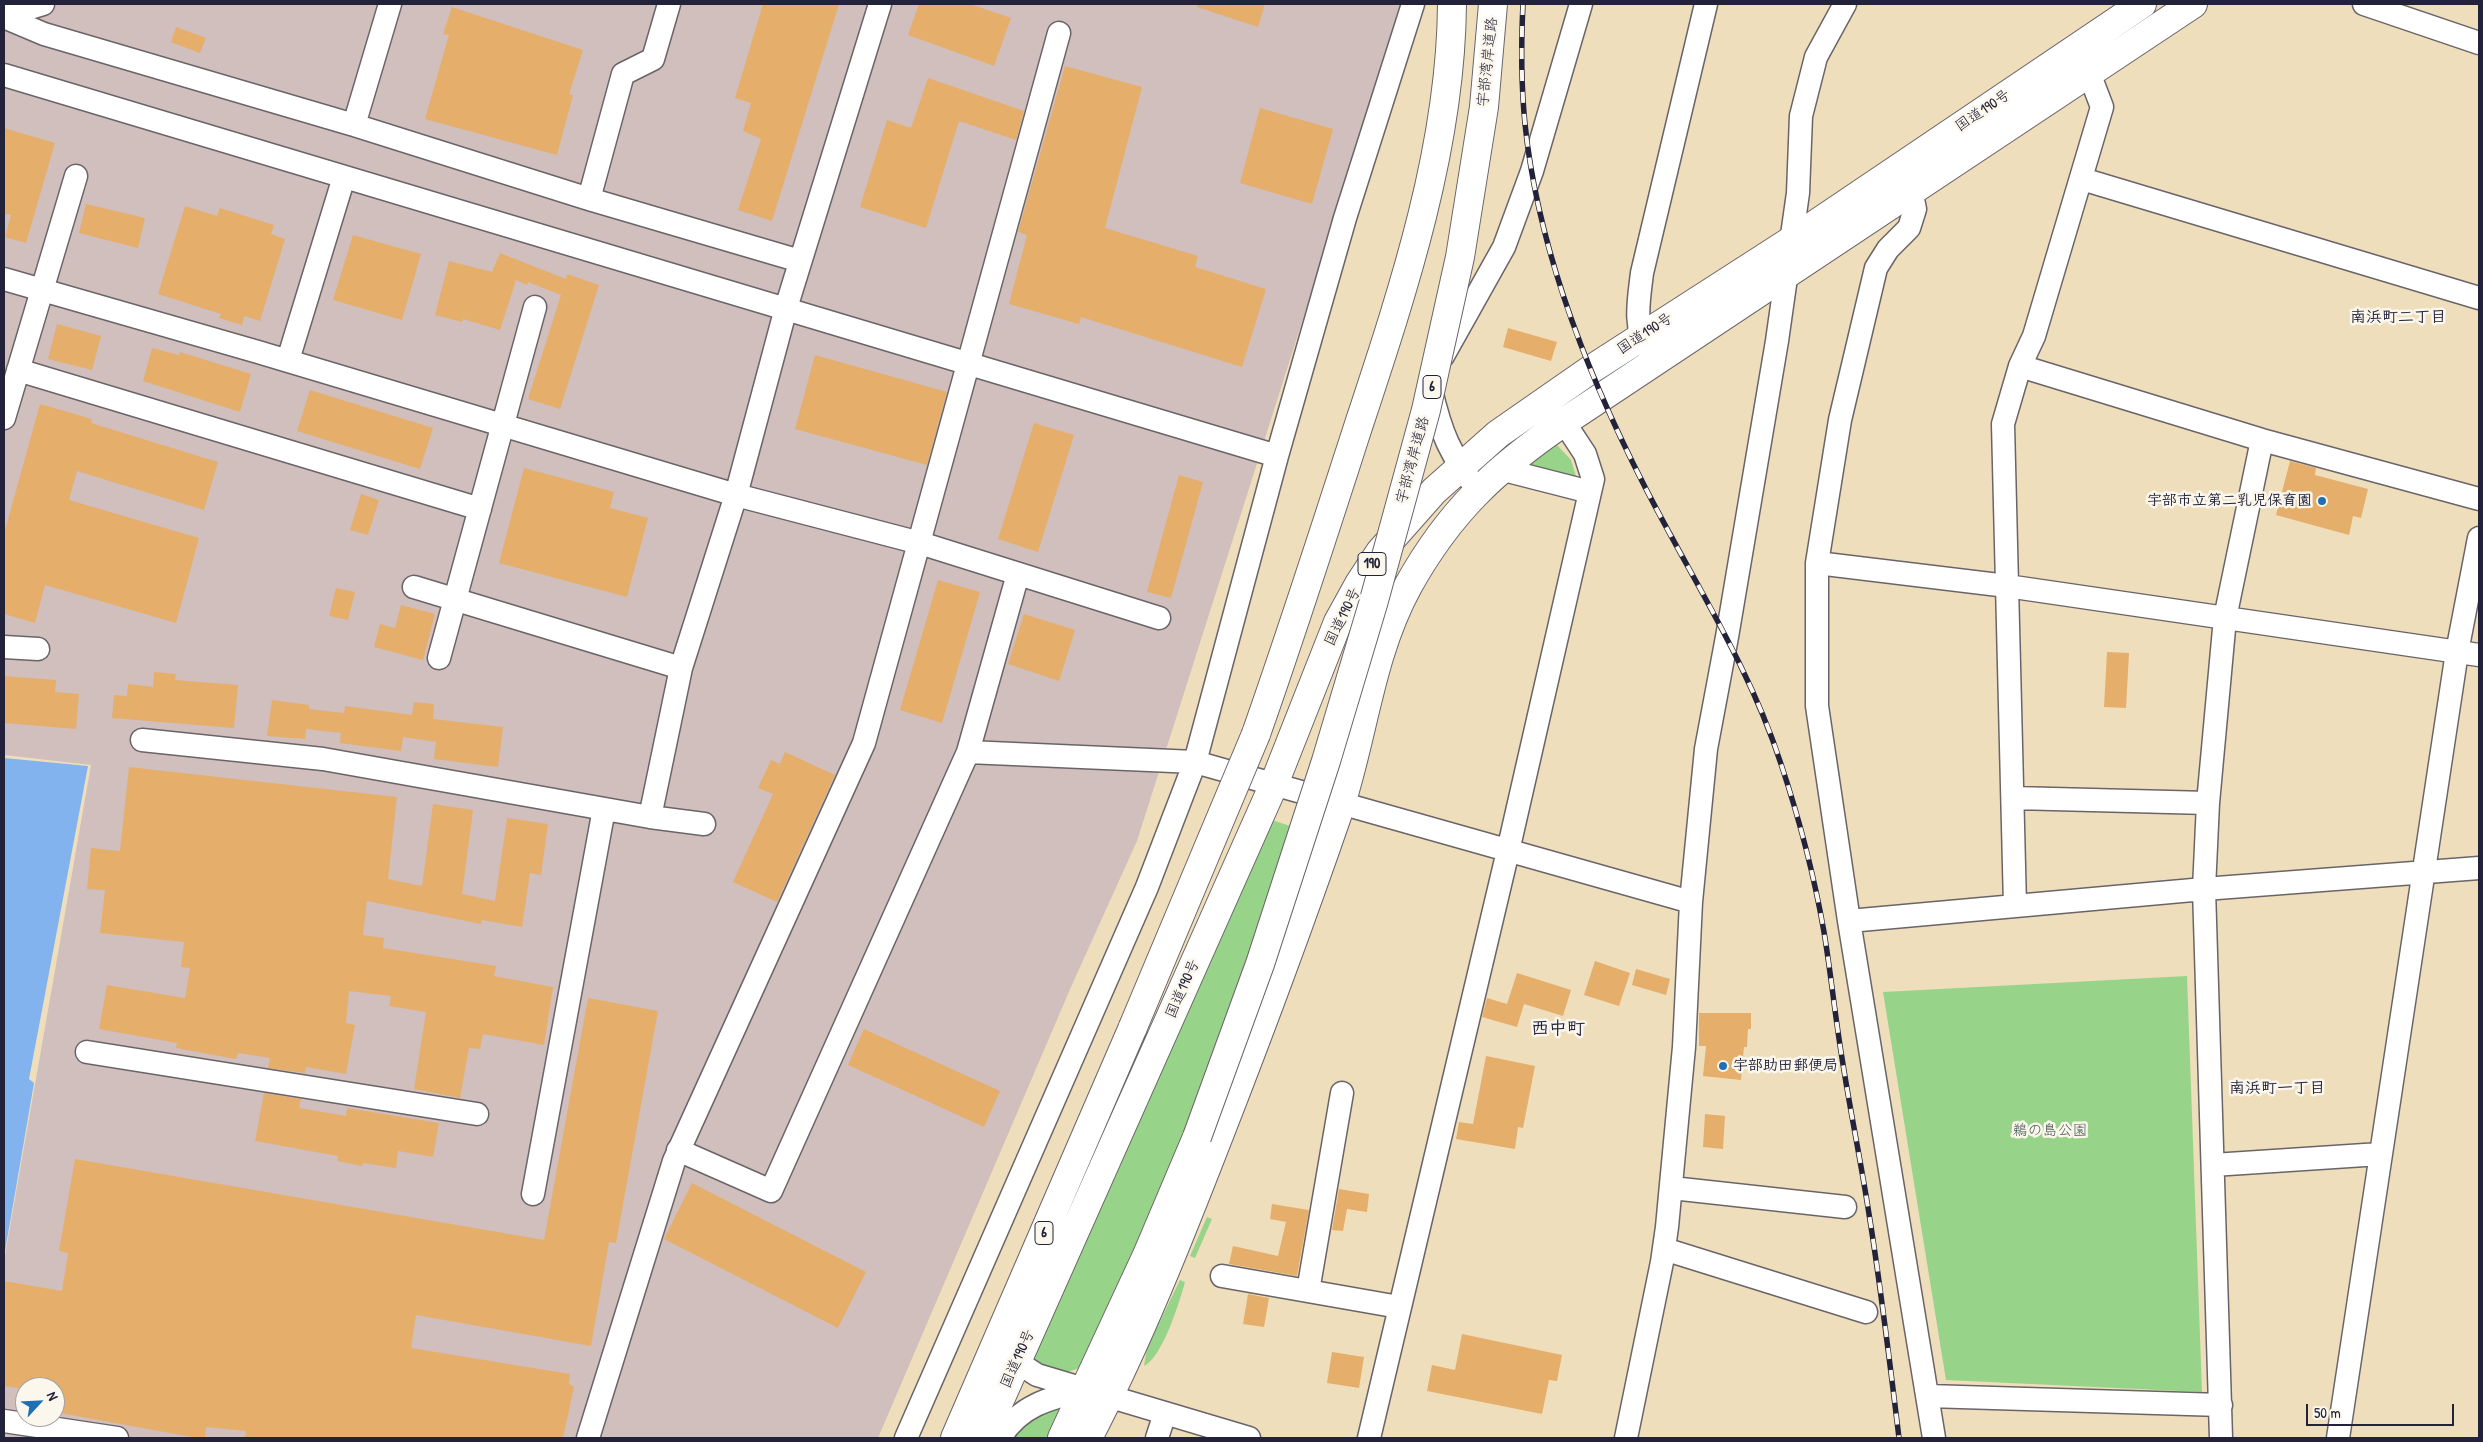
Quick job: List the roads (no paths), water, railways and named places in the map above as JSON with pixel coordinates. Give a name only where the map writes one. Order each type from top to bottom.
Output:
[{"type":"highway","name":"6","points":[[955,1438],[1133,1027],[1256,734],[1340,483],[1406,271],[1439,130],[1450,48],[1452,4]]},
{"type":"highway","name":"宇部湾岸道路","points":[[1097,1393],[1147,1256],[1197,1137],[1260,964],[1326,761],[1394,530],[1451,306],[1484,107],[1493,4]]},
{"type":"highway","name":"国道190号","points":[[983,1438],[1274,784],[1338,622],[1359,584],[1380,552],[1408,518],[1460,467],[1498,434],[1640,337],[1792,240],[2142,4]]},
{"type":"highway","name":"国道190号","points":[[1088,1438],[1097,1393],[1188,1215],[1284,968],[1341,805],[1390,626],[1407,589],[1432,546],[1478,490],[1500,469],[1564,422],[2193,4]]},
{"type":"highway","name":"6","points":[[1062,1438],[1097,1393]]},
{"type":"street","points":[[4,16],[44,4]]},
{"type":"street","points":[[354,125],[390,4]]},
{"type":"street","points":[[589,199],[623,74],[652,58],[668,4]]},
{"type":"street","points":[[650,817],[681,668],[736,495],[786,308],[880,4]]},
{"type":"street","points":[[906,1438],[1147,887],[1195,762],[1277,456],[1345,218],[1413,4]]},
{"type":"street","points":[[1478,490],[1460,467],[1439,427],[1431,386],[1448,346],[1473,306],[1504,247],[1532,171],[1580,4]]},
{"type":"street","points":[[1655,360],[1640,337],[1638,306],[1642,273],[1706,4]]},
{"type":"street","points":[[1626,1438],[1664,1249],[1672,1188],[1684,1046],[1691,902],[1706,749],[1767,401],[1785,274],[1792,240],[1798,193],[1802,116],[1816,57],[1845,4]]},
{"type":"street","points":[[2364,4],[2479,43]]},
{"type":"street","points":[[4,16],[44,34],[354,125],[589,199],[800,261]]},
{"type":"street","points":[[588,1438],[678,1150],[864,743],[1059,33]]},
{"type":"street","points":[[2015,906],[2014,798],[2003,424],[2020,366],[2034,336],[2102,107],[2089,73],[2074,49]]},
{"type":"street","points":[[4,75],[1277,456]]},
{"type":"street","points":[[4,418],[76,176]]},
{"type":"street","points":[[288,360],[344,178]]},
{"type":"street","points":[[2082,179],[2479,298]]},
{"type":"street","points":[[1911,190],[1915,209],[1909,228],[1888,249],[1876,268],[1840,420],[1816,563],[1817,706],[1849,921],[1934,1438]]},
{"type":"street","points":[[4,279],[288,360],[736,495],[920,543],[1158,618]]},
{"type":"street","points":[[439,658],[535,307]]},
{"type":"street","points":[[2020,366],[2262,440],[2479,500]]},
{"type":"street","points":[[18,370],[480,509]]},
{"type":"street","points":[[1369,1438],[1508,851],[1593,479],[1585,454],[1564,422]]},
{"type":"street","points":[[2221,1438],[2204,889],[2208,803],[2225,618],[2262,440]]},
{"type":"street","points":[[1500,469],[1590,492]]},
{"type":"street","points":[[2338,1438],[2424,872],[2468,653],[2479,538]]},
{"type":"street","points":[[1816,563],[2007,586],[2468,653]]},
{"type":"street","points":[[678,1150],[770,1191],[968,752],[1018,574]]},
{"type":"street","points":[[414,587],[681,668]]},
{"type":"street","points":[[4,647],[38,649]]},
{"type":"street","points":[[142,740],[323,759],[650,817],[704,824]]},
{"type":"street","points":[[968,752],[1195,762],[1341,805],[1691,902]]},
{"type":"street","points":[[2014,798],[2208,803]]},
{"type":"street","points":[[532,1194],[604,809]]},
{"type":"street","points":[[1849,921],[2204,889],[2479,868]]},
{"type":"street","points":[[87,1052],[477,1114]]},
{"type":"street","points":[[1308,1291],[1342,1092]]},
{"type":"street","points":[[2213,1165],[2380,1154]]},
{"type":"street","points":[[1672,1188],[1845,1207]]},
{"type":"street","points":[[1664,1249],[1866,1312]]},
{"type":"street","points":[[1222,1276],[1399,1307]]},
{"type":"street","points":[[1010,1312],[1006,1337],[1011,1354],[1017,1362],[1037,1375],[1249,1438]]},
{"type":"street","points":[[1000,1438],[1009,1424],[1032,1406],[1045,1400],[1097,1393]]},
{"type":"street","points":[[1928,1396],[2221,1405]]},
{"type":"street","points":[[1157,1438],[1165,1413]]},
{"type":"street","points":[[4,1420],[116,1438]]},
{"type":"water","points":[[4,758],[88,766],[29,1079],[34,1083],[4,1257]]},
{"type":"railway","points":[[1523,4],[1523,94],[1532,171],[1541,218],[1569,311],[1585,357],[1624,445],[1719,623],[1753,692],[1781,764],[1806,847],[1824,932],[1842,1058],[1869,1214],[1899,1438]]},
{"type":"place","name":"宇部市立第二乳児保育園","points":[[2322,501]]},
{"type":"place","name":"宇部助田郵便局","points":[[1723,1066]]},
{"type":"district","name":"南浜町二丁目","points":[[2398,318]]},
{"type":"district","name":"西中町","points":[[1558,1029]]},
{"type":"district","name":"南浜町一丁目","points":[[2277,1089]]},
{"type":"park label","name":"鵜の島公園","points":[[2050,1131]]}]
